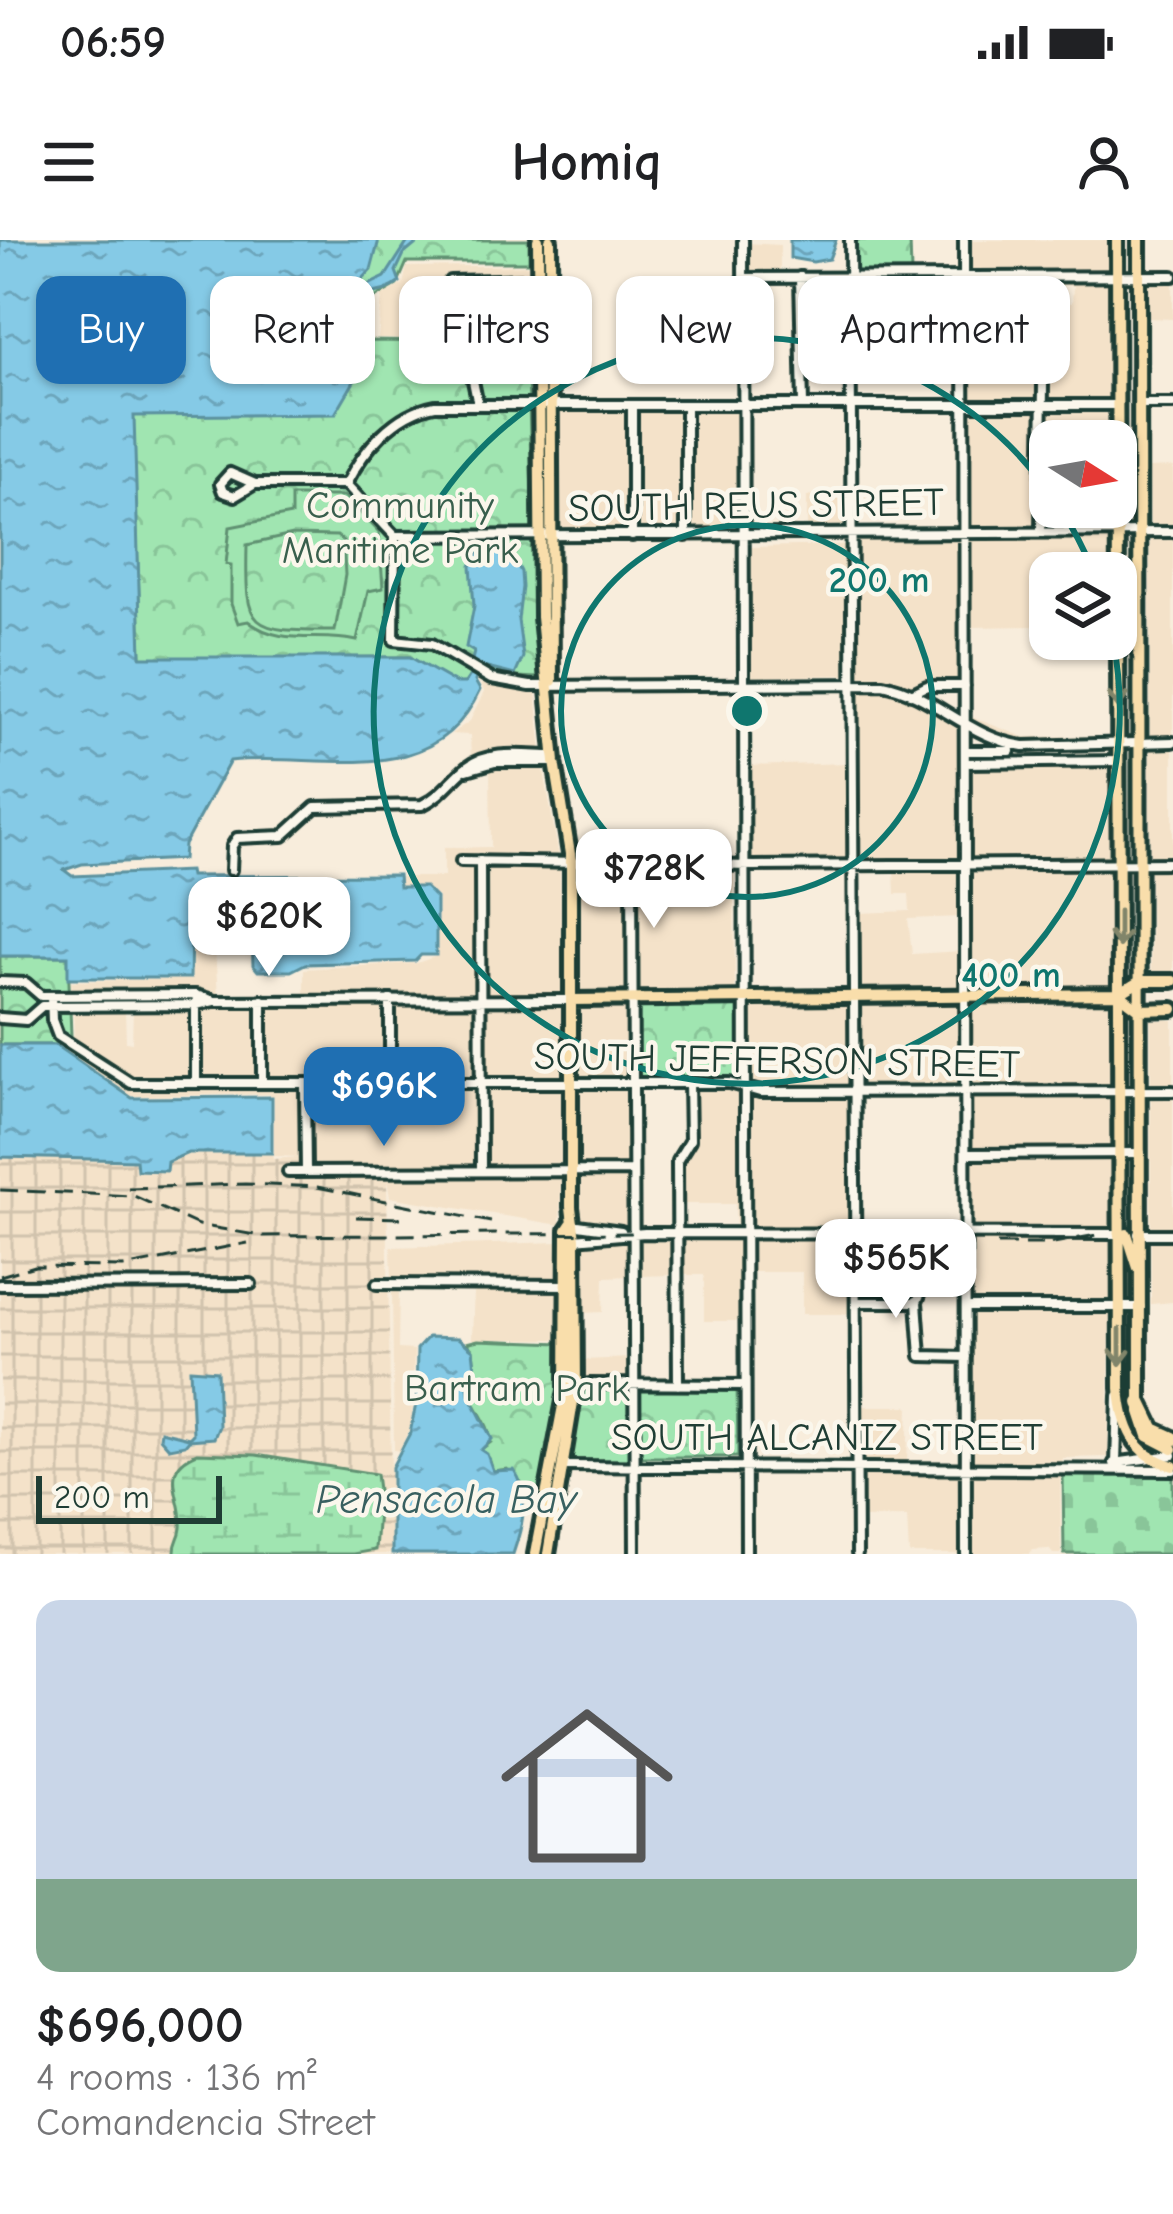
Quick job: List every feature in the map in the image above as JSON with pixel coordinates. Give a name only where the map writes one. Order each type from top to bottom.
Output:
[{"type":"highway","points":[[1140,1403],[1153,1430],[1173,1439]]},
{"type":"main road","points":[[538,240],[543,276]]},
{"type":"main road","points":[[545,276],[550,240]]},
{"type":"main road","points":[[1117,240],[1120,1198],[1143,1289],[1140,1403],[1146,1433],[1173,1452]]},
{"type":"main road","points":[[1139,240],[1141,1153],[1120,1306],[1120,1388],[1126,1429],[1137,1446],[1173,1468]]},
{"type":"main road","points":[[545,384],[550,687],[555,759],[571,860],[571,1285],[566,1390],[548,1554]]},
{"type":"main road","points":[[1117,410],[1140,410]]},
{"type":"main road","points":[[571,1000],[1119,994],[1140,981],[1173,981]]},
{"type":"main road","points":[[1119,994],[1140,1010],[1173,1009]]},
{"type":"main road","points":[[535,1554],[558,1466]]},
{"type":"street","points":[[742,240],[743,276]]},
{"type":"street","points":[[850,240],[850,276]]},
{"type":"street","points":[[964,240],[964,276]]},
{"type":"street","points":[[1070,276],[1173,276]]},
{"type":"street","points":[[474,384],[478,405]]},
{"type":"street","points":[[743,384],[746,1554]]},
{"type":"street","points":[[803,384],[803,405]]},
{"type":"street","points":[[850,384],[857,1554]]},
{"type":"street","points":[[964,384],[966,1554]]},
{"type":"street","points":[[1041,532],[1043,384]]},
{"type":"street","points":[[1140,410],[1173,404]]},
{"type":"street","points":[[346,484],[362,456],[402,417],[435,405],[1043,405],[1117,410]]},
{"type":"street","points":[[632,405],[632,536]]},
{"type":"street","points":[[686,405],[686,536]]},
{"type":"street","points":[[256,484],[346,484],[395,536],[394,640],[432,644],[491,679],[550,687],[883,684],[1011,748]]},
{"type":"street","name":"SOUTH REUS STREET","points":[[395,536],[1173,532]]},
{"type":"street","points":[[911,694],[927,686],[965,686]]},
{"type":"street","points":[[965,751],[1173,742]]},
{"type":"street","points":[[1074,746],[1074,762]]},
{"type":"street","points":[[1010,763],[1011,748]]},
{"type":"street","points":[[231,871],[232,844],[237,838],[283,836],[317,807],[422,805],[486,760],[555,759]]},
{"type":"street","points":[[965,763],[1118,761]]},
{"type":"street","points":[[461,861],[854,866],[1173,863]]},
{"type":"street","points":[[480,861],[481,1170]]},
{"type":"street","points":[[632,863],[635,1554]]},
{"type":"street","points":[[0,982],[21,982],[52,1001],[571,1000]]},
{"type":"street","points":[[196,1000],[196,1083]]},
{"type":"street","points":[[262,1000],[262,1083]]},
{"type":"street","points":[[390,1000],[390,1086]]},
{"type":"street","points":[[0,1018],[26,1020],[52,1001]]},
{"type":"street","name":"SOUTH JEFFERSON STREET","points":[[52,1001],[58,1036],[130,1083],[729,1083],[760,1092],[1173,1091]]},
{"type":"street","points":[[678,1385],[677,1161],[690,1140],[689,1083]]},
{"type":"street","points":[[305,1084],[306,1172]]},
{"type":"street","points":[[966,1154],[1141,1153]]},
{"type":"street","points":[[288,1172],[633,1171]]},
{"type":"street","points":[[571,1224],[635,1233]]},
{"type":"street","points":[[571,1239],[635,1233],[1173,1234]]},
{"type":"street","points":[[0,1285],[251,1284]]},
{"type":"street","points":[[377,1284],[571,1285]]},
{"type":"street","points":[[966,1285],[924,1284],[917,1302],[921,1356],[966,1357]]},
{"type":"street","points":[[856,1302],[917,1302]]},
{"type":"street","points":[[966,1307],[1142,1307]]},
{"type":"street","points":[[589,1384],[745,1385]]},
{"type":"street","points":[[1116,1463],[1115,1406],[1120,1388]]},
{"type":"street","points":[[1101,1466],[1173,1452]]},
{"type":"street","name":"SOUTH ALCANIZ STREET","points":[[558,1466],[1101,1466]]},
{"type":"street","points":[[1101,1466],[1173,1468]]},
{"type":"shaded area","points":[[967,240],[1112,240],[1112,273],[968,274]]},
{"type":"shaded area","points":[[746,243],[780,245],[780,274],[746,274]]},
{"type":"shaded area","points":[[531,265],[531,276],[405,276],[407,267]]},
{"type":"shaded area","points":[[1112,279],[1112,401],[1047,401],[1047,384],[1070,384],[1070,280]]},
{"type":"shaded area","points":[[1148,279],[1173,279],[1173,319],[1148,318]]},
{"type":"shaded area","points":[[399,286],[399,339],[378,339],[382,296]]},
{"type":"shaded area","points":[[968,384],[1040,384],[1040,401],[968,402]]},
{"type":"shaded area","points":[[628,408],[629,533],[559,534],[556,409]]},
{"type":"shaded area","points":[[635,408],[739,408],[740,532],[636,533]]},
{"type":"shaded area","points":[[968,408],[1040,408],[1040,420],[1029,420],[1029,528],[1038,529],[968,529]]},
{"type":"shaded area","points":[[1047,408],[1112,408],[1112,420],[1047,420]]},
{"type":"shaded area","points":[[1173,467],[1173,529],[1150,529],[1149,468]]},
{"type":"shaded area","points":[[847,493],[847,530],[747,532],[747,526],[807,528],[807,496]]},
{"type":"shaded area","points":[[961,535],[961,683],[926,683],[910,690],[883,681],[854,680],[854,536]]},
{"type":"shaded area","points":[[968,535],[1112,535],[1112,552],[1029,552],[1029,626],[970,627],[969,716],[1024,737],[1112,736],[1112,742],[1013,741],[969,724]]},
{"type":"shaded area","points":[[1150,535],[1173,535],[1173,738],[1150,738]]},
{"type":"shaded area","points":[[847,545],[845,675],[752,677],[750,547]]},
{"type":"shaded area","points":[[481,684],[536,690],[542,753],[485,753],[471,760],[470,735],[451,734],[470,721],[484,692]]},
{"type":"shaded area","points":[[854,687],[900,692],[961,727],[962,861],[858,862]]},
{"type":"shaded area","points":[[1150,745],[1173,745],[1173,860],[1150,860]]},
{"type":"shaded area","points":[[849,763],[850,862],[747,862],[746,766]]},
{"type":"shaded area","points":[[543,765],[559,857],[457,859],[458,864],[476,864],[477,997],[304,997],[304,969],[417,963],[437,956],[438,897],[425,886],[399,886],[399,877],[444,877],[444,848],[491,847],[490,766]]},
{"type":"shaded area","points":[[1112,765],[1112,859],[969,861],[969,766]]},
{"type":"shaded area","points":[[484,864],[560,864],[562,997],[484,997]]},
{"type":"shaded area","points":[[579,864],[628,866],[629,996],[581,997]]},
{"type":"shaded area","points":[[1112,865],[1112,991],[969,993],[969,867]]},
{"type":"shaded area","points":[[734,866],[735,996],[636,996],[636,867]]},
{"type":"shaded area","points":[[962,867],[962,917],[908,919],[912,954],[962,951],[962,993],[859,994],[858,913],[910,911],[909,894],[895,894],[894,868]]},
{"type":"shaded area","points":[[1150,867],[1173,867],[1173,974],[1151,974]]},
{"type":"shaded area","points":[[192,933],[214,933],[218,997],[72,992],[71,981],[191,979]]},
{"type":"shaded area","points":[[1112,998],[1111,1089],[969,1089],[969,999]]},
{"type":"shaded area","points":[[962,999],[962,1089],[859,1090],[859,1001]]},
{"type":"shaded area","points":[[851,1001],[851,1090],[748,1086],[747,1003]]},
{"type":"shaded area","points":[[258,1003],[258,1080],[199,1080],[200,1007]]},
{"type":"shaded area","points":[[265,1003],[387,1003],[387,1083],[266,1080]]},
{"type":"shaded area","points":[[394,1003],[477,1003],[477,1082],[394,1083]]},
{"type":"shaded area","points":[[484,1003],[562,1003],[563,1081],[484,1082]]},
{"type":"shaded area","points":[[581,1003],[629,1003],[629,1082],[581,1081]]},
{"type":"shaded area","points":[[192,1008],[192,1080],[131,1080],[67,1038],[74,1035],[73,1009],[125,1009],[126,1042],[132,1043],[133,1009]]},
{"type":"shaded area","points":[[1151,1020],[1173,1020],[1173,1088],[1151,1088]]},
{"type":"shaded area","points":[[61,1042],[131,1086],[302,1088],[302,1157],[274,1156],[274,1098],[269,1094],[131,1096],[58,1045]]},
{"type":"shaded area","points":[[693,1086],[740,1090],[741,1229],[736,1229],[735,1204],[680,1204],[680,1161],[693,1140]]},
{"type":"shaded area","points":[[309,1088],[477,1089],[477,1167],[309,1169]]},
{"type":"shaded area","points":[[484,1088],[563,1088],[561,1168],[484,1167]]},
{"type":"shaded area","points":[[581,1088],[629,1088],[630,1229],[581,1222]]},
{"type":"shaded area","points":[[747,1092],[851,1096],[852,1230],[748,1229]]},
{"type":"shaded area","points":[[1111,1095],[1111,1150],[969,1151],[969,1096]]},
{"type":"shaded area","points":[[1151,1095],[1173,1095],[1173,1231],[1151,1231]]},
{"type":"shaded area","points":[[187,1153],[299,1157],[302,1177],[387,1177],[392,1554],[0,1554],[0,1157],[137,1160],[137,1170],[165,1171],[167,1162]]},
{"type":"shaded area","points":[[969,1157],[1111,1157],[1111,1231],[970,1230]]},
{"type":"shaded area","points":[[561,1174],[560,1225],[390,1197],[386,1175]]},
{"type":"shaded area","points":[[970,1238],[1111,1240],[1110,1303],[969,1304]]},
{"type":"shaded area","points":[[852,1239],[853,1314],[802,1314],[802,1272],[751,1272],[751,1240]]},
{"type":"shaded area","points":[[741,1240],[741,1321],[704,1321],[704,1275],[680,1275],[680,1241]]},
{"type":"shaded area","points":[[631,1241],[631,1276],[604,1277],[603,1312],[583,1313],[581,1242]]},
{"type":"shaded area","points":[[638,1241],[673,1241],[673,1275],[638,1276]]},
{"type":"shaded area","points":[[1151,1241],[1173,1241],[1173,1302],[1151,1304]]},
{"type":"shaded area","points":[[559,1242],[560,1282],[392,1281],[391,1247]]},
{"type":"shaded area","points":[[392,1287],[399,1287],[398,1349],[414,1350],[412,1423],[399,1451],[394,1450]]},
{"type":"shaded area","points":[[474,1287],[561,1288],[562,1339],[472,1339]]},
{"type":"shaded area","points":[[1110,1309],[1108,1457],[1063,1458],[1062,1464],[969,1464],[969,1310]]},
{"type":"shaded area","points":[[631,1358],[631,1381],[586,1380],[582,1385],[583,1360]]},
{"type":"shaded area","points":[[860,1406],[909,1406],[907,1464],[860,1464]]},
{"type":"shaded area","points":[[860,1470],[962,1470],[962,1554],[909,1554],[907,1517],[860,1518]]},
{"type":"shaded area","points":[[969,1470],[1060,1472],[1061,1554],[1049,1549],[1030,1554],[969,1554]]},
{"type":"green space","points":[[357,240],[529,240],[529,262],[407,262],[397,285],[375,298],[375,276],[353,276]]},
{"type":"green space","points":[[853,240],[910,240],[911,274],[853,274]]},
{"type":"green space","name":"Community Maritime Park","points":[[375,341],[399,341],[399,384],[528,384],[538,678],[471,675],[465,683],[456,684],[410,657],[141,658],[133,415],[194,414],[285,384],[375,384]]},
{"type":"green space","points":[[291,496],[344,496],[379,532],[383,588],[368,591],[357,641],[287,636],[248,621],[238,623],[231,604],[231,565],[226,564],[230,527],[291,515]],"holes":[[[292,535],[337,536],[343,541],[345,575],[335,631],[285,630],[258,620],[248,595],[247,545]]]},
{"type":"green space","points":[[0,956],[68,956],[71,1035],[55,1045],[0,1045]]},
{"type":"green space","points":[[633,999],[744,1000],[744,1088],[728,1083],[632,1085]]},
{"type":"green space","name":"Bartram Park","points":[[466,1343],[561,1343],[560,1396],[539,1502],[525,1500],[521,1482],[507,1469],[493,1471],[480,1450],[491,1442],[468,1386],[476,1376],[473,1350]]},
{"type":"green space","points":[[643,1383],[737,1383],[738,1457],[638,1457],[638,1389]]},
{"type":"green space","points":[[582,1385],[631,1388],[632,1463],[571,1463]]},
{"type":"green space","points":[[197,1453],[256,1455],[376,1474],[375,1550],[175,1554],[181,1517],[175,1476],[185,1460]]},
{"type":"green space","points":[[1063,1472],[1173,1474],[1173,1554],[1064,1554]]},
{"type":"water","points":[[0,240],[379,240],[365,276],[210,276],[210,384],[353,384],[335,414],[134,416],[141,657],[410,657],[456,683],[465,683],[477,664],[472,660],[474,652],[466,647],[474,606],[471,566],[478,553],[495,548],[512,554],[521,572],[518,620],[523,657],[515,675],[483,667],[475,681],[480,690],[459,722],[434,744],[404,756],[371,761],[230,761],[184,845],[183,859],[82,864],[64,870],[72,876],[189,871],[190,876],[398,875],[399,887],[425,887],[436,898],[436,955],[421,955],[415,961],[305,964],[291,971],[258,971],[247,932],[191,931],[190,978],[68,978],[68,956],[0,956]]},
{"type":"water","points":[[409,240],[421,240],[404,254],[396,271],[399,283],[375,292],[375,282],[385,277]]},
{"type":"water","points":[[790,240],[836,240],[829,259],[813,262],[790,258]]},
{"type":"water","points":[[0,1045],[55,1045],[132,1098],[272,1097],[272,1153],[188,1153],[167,1162],[166,1171],[137,1170],[136,1160],[0,1157]]},
{"type":"water","name":"Pensacola Bay","points":[[428,1337],[458,1338],[473,1350],[476,1377],[468,1386],[469,1394],[492,1439],[481,1450],[493,1471],[514,1470],[524,1500],[513,1554],[392,1554],[392,1467],[410,1433],[417,1349]]},
{"type":"water","points":[[190,1369],[217,1371],[219,1426],[214,1438],[169,1448],[160,1438],[161,1431],[189,1438],[193,1434]]},
{"type":"railway","points":[[128,1188],[317,1187],[491,1222]]},
{"type":"railway","points":[[0,1190],[134,1196],[198,1225],[261,1236],[635,1233]]},
{"type":"railway","points":[[356,1217],[402,1218]]},
{"type":"railway","points":[[997,1244],[1049,1244],[1096,1235]]},
{"type":"railway","points":[[0,1276],[35,1266],[123,1267],[248,1243]]}]
